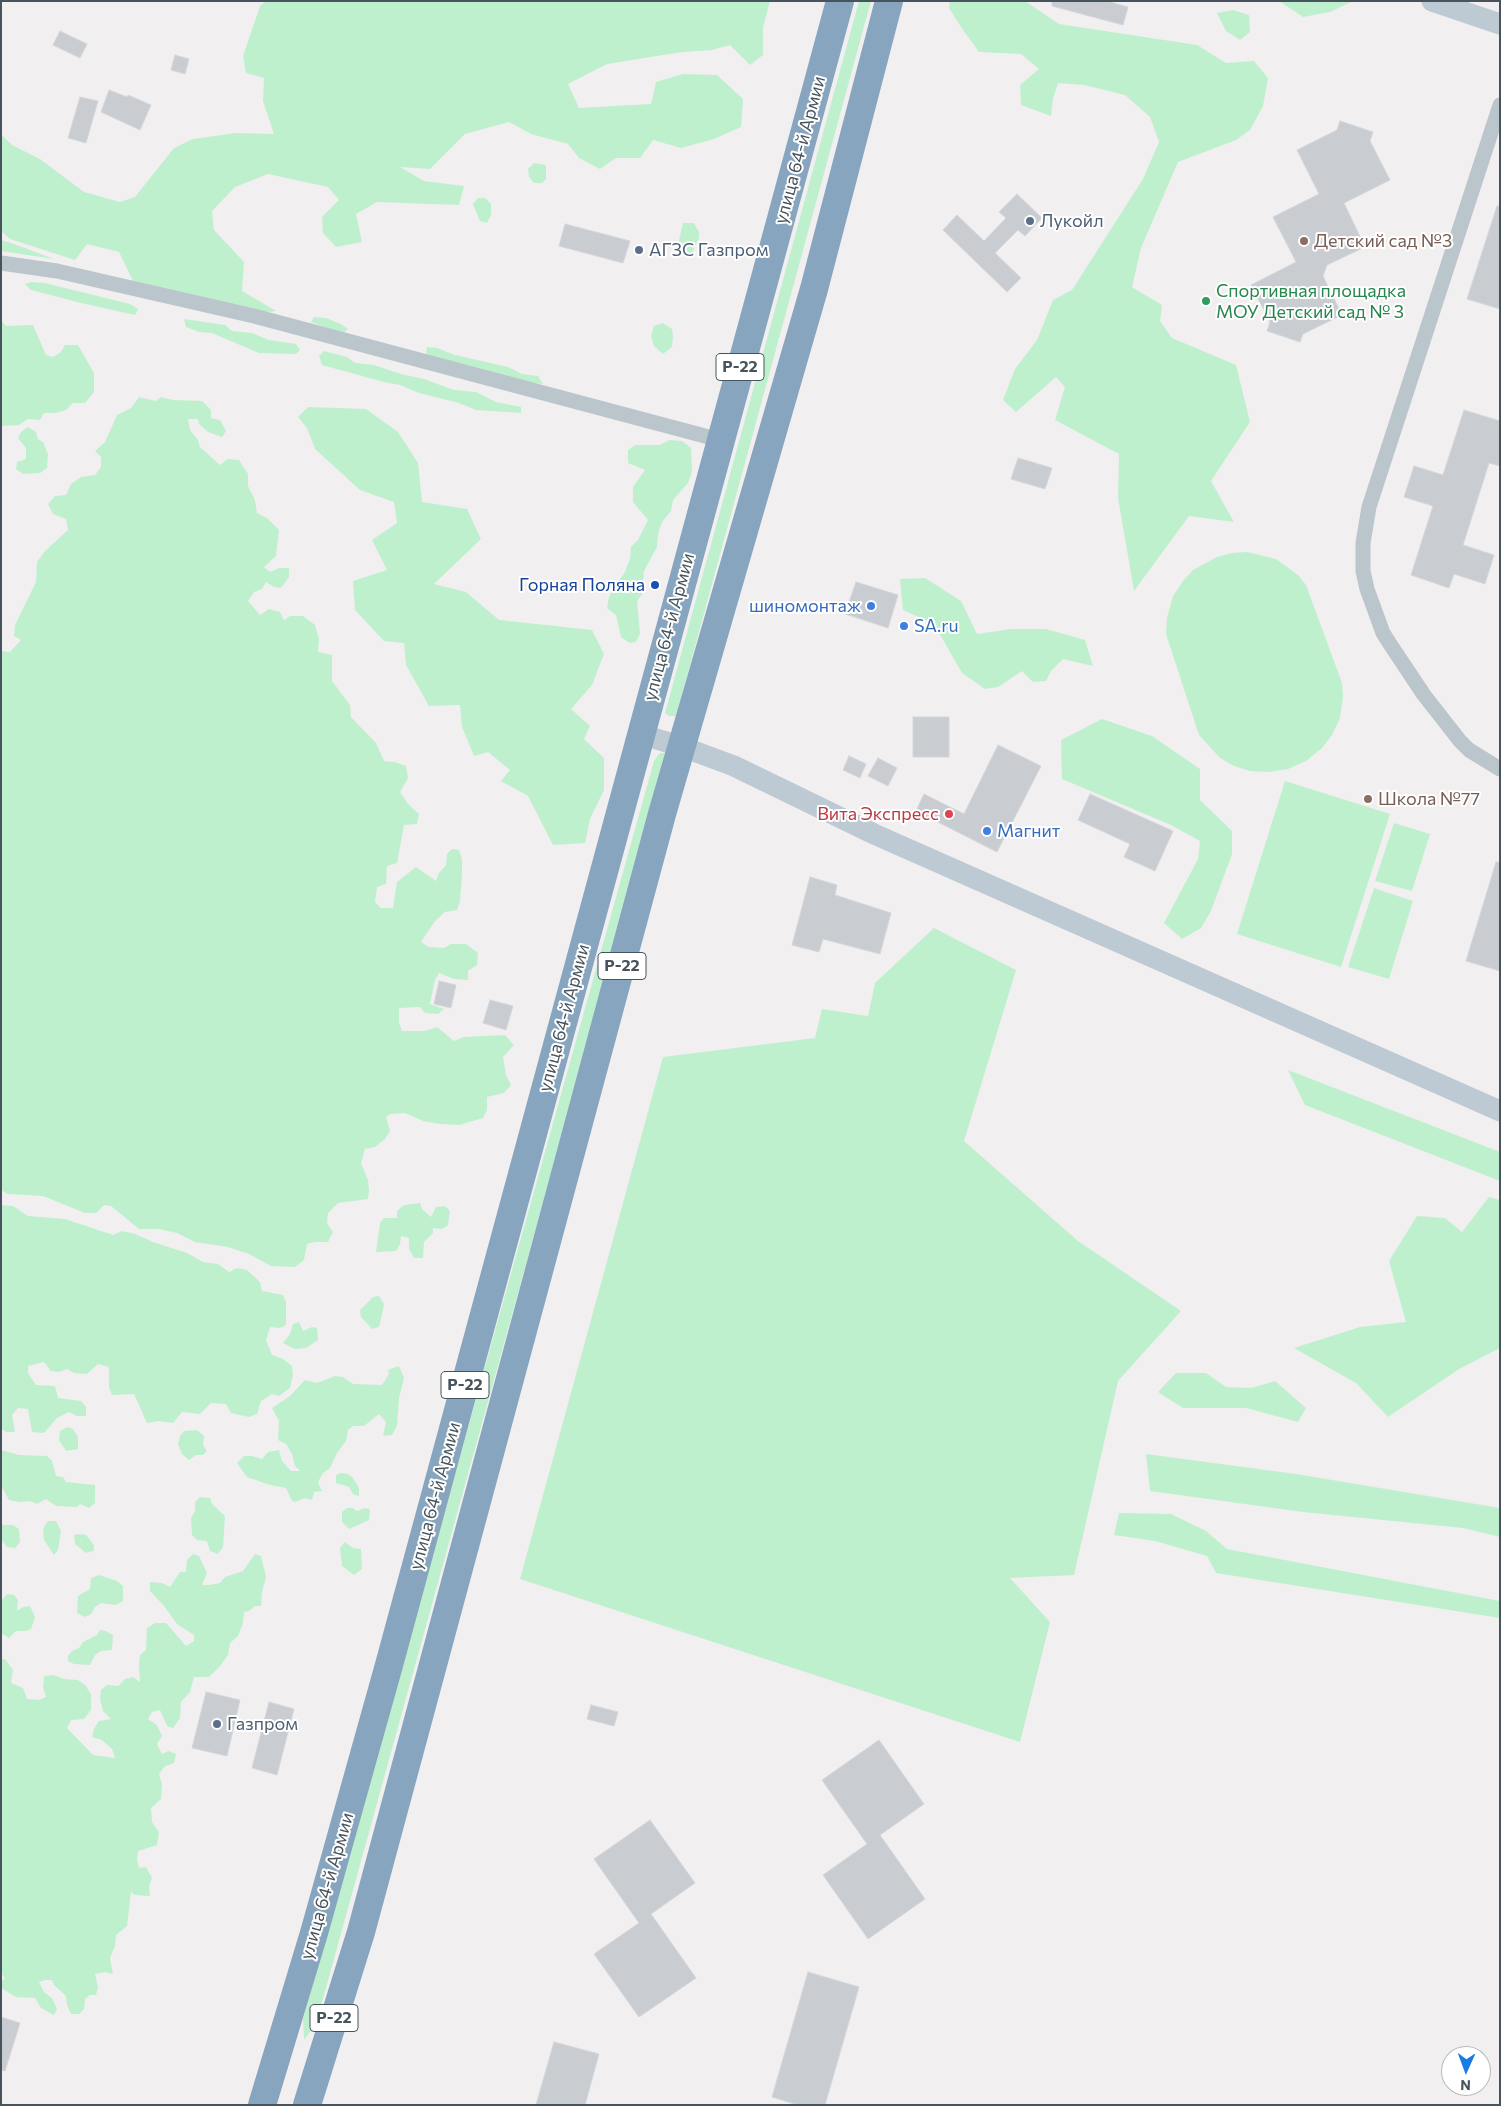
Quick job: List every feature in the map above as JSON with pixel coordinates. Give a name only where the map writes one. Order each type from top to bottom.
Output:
[{"type":"highway","name":"улица 64-й Армии","points":[[283,2034],[389,1665],[840,1]]},
{"type":"highway","name":"Р-22","points":[[307,2105],[361,1932],[662,814],[683,747],[814,289],[889,1]]},
{"type":"highway","name":"Р-22","points":[[262,2105],[283,2034]]},
{"type":"main road","points":[[1432,1],[1500,24]]},
{"type":"main road","points":[[640,734],[683,747],[734,766],[882,838],[1500,1111]]},
{"type":"main road","name":"Р-22","points":[[315,2105],[361,1932]]},
{"type":"main road","points":[[252,2105],[283,2034]]},
{"type":"street","points":[[1500,104],[1369,507],[1363,543],[1363,571],[1367,590],[1383,633],[1424,696],[1460,742],[1469,750],[1500,769]]},
{"type":"street","points":[[1,263],[57,271],[254,316],[720,440]]},
{"type":"green space","points":[[266,1],[770,1],[763,28],[763,55],[750,65],[730,45],[712,50],[682,52],[607,64],[568,84],[579,108],[651,104],[656,82],[683,74],[717,75],[743,99],[741,127],[714,139],[681,148],[653,140],[640,158],[616,158],[600,169],[579,158],[568,144],[531,134],[509,122],[465,134],[430,169],[400,167],[424,181],[464,186],[459,205],[377,202],[356,214],[362,242],[336,247],[323,233],[322,217],[339,200],[328,187],[268,174],[235,187],[212,211],[214,230],[244,262],[242,291],[276,311],[260,313],[133,281],[119,252],[87,244],[75,260],[10,239],[1,231],[1,134],[12,145],[40,159],[84,192],[120,202],[135,197],[174,148],[193,139],[236,133],[274,134],[263,101],[264,78],[246,73],[243,56],[260,6]]},
{"type":"green space","points":[[859,1],[871,1],[676,716],[669,716],[665,713]]},
{"type":"green space","points":[[950,1],[1025,1],[1059,24],[1197,45],[1226,63],[1254,61],[1268,78],[1263,106],[1250,130],[1236,140],[1178,162],[1141,248],[1132,287],[1162,305],[1160,321],[1172,338],[1236,365],[1250,422],[1211,481],[1234,522],[1189,516],[1134,591],[1118,498],[1119,454],[1055,420],[1065,387],[1056,377],[1016,412],[1003,400],[1015,369],[1037,340],[1053,300],[1072,290],[1143,179],[1159,142],[1150,117],[1125,95],[1084,85],[1058,83],[1053,98],[1051,116],[1021,105],[1020,85],[1039,69],[1021,54],[979,52],[949,8]]},
{"type":"green space","points":[[1279,1],[1353,1],[1330,12],[1303,17]]},
{"type":"green space","points":[[1233,10],[1249,15],[1250,32],[1240,40],[1226,31],[1217,13]]},
{"type":"green space","points":[[534,163],[546,165],[546,179],[542,183],[534,183],[529,177],[528,169]]},
{"type":"green space","points":[[478,198],[485,198],[491,204],[491,215],[487,223],[480,221],[473,204]]},
{"type":"green space","points":[[683,223],[694,223],[699,232],[699,238],[692,253],[685,252],[678,245]]},
{"type":"green space","points":[[1,240],[14,244],[54,259],[1,251]]},
{"type":"green space","points":[[32,282],[45,283],[130,304],[138,309],[135,315],[81,303],[31,290],[25,284]]},
{"type":"green space","points":[[314,317],[326,318],[348,329],[344,332],[329,329],[311,322]]},
{"type":"green space","points":[[184,319],[225,325],[232,331],[252,333],[269,340],[296,344],[300,350],[296,354],[259,353],[212,333],[199,332],[186,327]]},
{"type":"green space","points":[[1,320],[6,326],[33,325],[46,355],[53,357],[60,353],[65,345],[78,345],[94,373],[94,392],[85,403],[73,403],[66,410],[56,413],[44,413],[40,420],[28,419],[19,425],[1,426]]},
{"type":"green space","points":[[663,323],[672,329],[673,337],[672,347],[663,354],[654,346],[651,336],[654,326]]},
{"type":"green space","points":[[427,347],[508,367],[522,374],[538,376],[543,384],[530,383],[432,357],[426,353]]},
{"type":"green space","points":[[324,351],[347,357],[355,363],[374,365],[424,379],[454,390],[476,392],[496,402],[521,407],[521,413],[476,410],[459,403],[419,393],[400,385],[322,365],[319,356]]},
{"type":"green space","points":[[139,397],[156,401],[161,397],[173,400],[202,401],[211,410],[211,418],[220,420],[226,431],[222,437],[208,432],[199,424],[198,419],[188,419],[190,430],[198,440],[200,447],[220,465],[228,459],[239,460],[248,474],[248,486],[255,500],[257,513],[267,518],[279,530],[276,556],[264,567],[270,572],[279,568],[289,568],[289,577],[281,588],[274,587],[266,582],[262,589],[254,592],[248,601],[260,615],[269,609],[280,612],[284,620],[290,616],[303,616],[315,625],[319,639],[318,652],[332,655],[332,681],[350,705],[351,717],[376,743],[384,761],[406,766],[408,778],[400,792],[408,804],[419,814],[417,824],[404,825],[397,863],[387,866],[386,884],[377,887],[375,902],[381,908],[393,908],[397,882],[416,867],[436,881],[439,873],[446,865],[447,854],[452,849],[459,850],[462,859],[462,874],[460,901],[457,910],[445,912],[435,921],[421,942],[429,947],[444,948],[451,944],[466,944],[478,953],[477,965],[468,971],[468,980],[454,979],[439,973],[435,980],[430,1004],[444,1009],[438,1014],[425,1013],[420,1007],[399,1008],[399,1022],[402,1031],[424,1031],[437,1027],[454,1041],[464,1037],[505,1035],[514,1045],[503,1057],[506,1075],[511,1085],[504,1093],[487,1097],[487,1110],[483,1118],[459,1125],[423,1121],[405,1113],[390,1114],[386,1117],[390,1131],[385,1139],[375,1147],[365,1149],[361,1163],[368,1180],[368,1199],[338,1203],[328,1213],[327,1223],[333,1232],[328,1242],[307,1244],[304,1260],[295,1267],[271,1266],[249,1254],[228,1247],[195,1242],[177,1233],[159,1229],[139,1229],[111,1206],[104,1205],[96,1213],[85,1213],[43,1196],[8,1194],[1,1190],[1,651],[10,652],[21,640],[14,636],[15,625],[36,582],[37,562],[45,551],[68,530],[66,519],[53,514],[48,504],[55,496],[66,495],[71,484],[81,477],[95,475],[101,467],[101,457],[95,451],[105,442],[117,415],[131,408]]},
{"type":"green space","points":[[308,407],[366,409],[398,432],[418,463],[422,502],[467,509],[481,539],[434,584],[466,592],[499,620],[592,630],[604,654],[592,685],[571,709],[590,726],[584,739],[604,758],[604,790],[590,819],[585,843],[553,845],[528,796],[501,781],[510,770],[488,752],[474,756],[462,727],[460,705],[429,706],[406,665],[404,643],[384,641],[355,610],[353,581],[387,570],[372,540],[397,523],[394,502],[360,490],[315,449],[307,428],[298,417]]},
{"type":"green space","points":[[28,427],[36,432],[38,439],[43,442],[48,454],[47,468],[40,473],[23,474],[16,469],[17,462],[26,459],[26,448],[18,438],[21,432]]},
{"type":"green space","points":[[670,440],[682,441],[691,448],[692,472],[688,483],[673,500],[671,511],[662,522],[658,534],[657,547],[644,571],[642,594],[637,601],[640,634],[636,642],[630,643],[621,637],[616,615],[607,608],[609,597],[615,585],[624,574],[630,559],[631,547],[638,540],[648,520],[633,502],[633,487],[645,470],[628,463],[628,450],[635,445],[659,445]]},
{"type":"green space","points":[[1247,552],[1276,559],[1298,575],[1306,585],[1342,683],[1343,696],[1340,718],[1332,735],[1322,748],[1306,761],[1288,769],[1268,772],[1250,771],[1234,766],[1220,758],[1199,735],[1166,634],[1167,618],[1173,596],[1193,570],[1217,557]]},
{"type":"green space","points":[[925,578],[961,601],[977,634],[1011,629],[1046,629],[1085,640],[1093,666],[1063,659],[1051,671],[1046,681],[1033,682],[1022,671],[998,687],[985,689],[962,673],[934,624],[903,610],[900,579]]},
{"type":"green space","points":[[1102,719],[1152,736],[1200,769],[1200,800],[1232,831],[1232,854],[1211,911],[1201,928],[1182,939],[1164,923],[1198,859],[1200,841],[1171,825],[1062,779],[1061,740]]},
{"type":"green space","points":[[660,753],[665,753],[665,761],[316,2024],[304,2040],[303,2019],[654,761]]},
{"type":"green space","points":[[1285,781],[1390,814],[1341,967],[1237,934]]},
{"type":"green space","points":[[1394,823],[1430,834],[1412,891],[1375,881]]},
{"type":"green space","points":[[1374,888],[1413,901],[1389,979],[1348,967]]},
{"type":"green space","points":[[934,928],[1016,970],[964,1141],[1078,1241],[1181,1311],[1118,1381],[1074,1575],[1010,1578],[1050,1622],[1020,1742],[520,1579],[663,1057],[815,1038],[822,1009],[868,1016],[875,983]]},
{"type":"green space","points":[[1288,1070],[1500,1152],[1500,1181],[1305,1105]]},
{"type":"green space","points":[[1489,1197],[1500,1200],[1500,1348],[1459,1369],[1388,1417],[1356,1383],[1294,1348],[1360,1327],[1406,1322],[1389,1261],[1417,1216],[1445,1218],[1462,1232]]},
{"type":"green space","points":[[420,1203],[422,1209],[431,1217],[436,1207],[445,1206],[450,1211],[448,1225],[442,1229],[433,1228],[433,1233],[424,1242],[423,1258],[414,1258],[409,1249],[409,1238],[401,1236],[400,1244],[396,1251],[376,1252],[380,1223],[384,1218],[397,1218],[397,1211],[404,1205]]},
{"type":"green space","points":[[1,1205],[13,1206],[28,1216],[65,1219],[113,1235],[122,1231],[135,1234],[187,1253],[203,1262],[218,1264],[229,1272],[237,1268],[247,1270],[260,1282],[262,1291],[283,1295],[286,1302],[286,1325],[280,1328],[270,1327],[266,1340],[272,1355],[283,1359],[292,1366],[293,1374],[290,1388],[279,1396],[272,1394],[261,1401],[257,1414],[249,1417],[231,1413],[226,1404],[211,1403],[200,1414],[182,1412],[173,1423],[158,1421],[147,1423],[134,1394],[112,1395],[109,1387],[109,1367],[98,1364],[87,1374],[74,1373],[67,1369],[59,1372],[51,1371],[44,1362],[28,1366],[28,1373],[36,1385],[55,1386],[58,1398],[81,1401],[86,1407],[86,1416],[77,1416],[69,1412],[57,1418],[44,1433],[32,1432],[28,1409],[18,1408],[12,1415],[15,1432],[6,1432],[1,1428]]},
{"type":"green space","points":[[379,1296],[384,1304],[383,1310],[379,1327],[372,1329],[361,1317],[360,1310],[373,1297]]},
{"type":"green space","points":[[299,1322],[303,1331],[312,1327],[317,1328],[318,1340],[306,1348],[295,1349],[283,1343],[290,1334],[293,1324]]},
{"type":"green space","points":[[399,1366],[404,1378],[399,1398],[397,1426],[392,1435],[383,1436],[386,1422],[379,1414],[364,1426],[353,1426],[348,1430],[346,1441],[337,1453],[330,1468],[323,1473],[318,1482],[322,1491],[314,1492],[312,1500],[305,1498],[295,1502],[292,1501],[286,1488],[247,1477],[237,1463],[244,1456],[262,1459],[268,1452],[279,1450],[282,1461],[291,1471],[300,1471],[295,1466],[292,1454],[286,1444],[278,1440],[279,1421],[272,1408],[290,1396],[305,1380],[317,1383],[335,1376],[343,1377],[353,1384],[382,1385],[389,1374],[388,1370]]},
{"type":"green space","points":[[1176,1373],[1206,1373],[1226,1387],[1251,1388],[1275,1381],[1306,1408],[1298,1422],[1246,1408],[1183,1408],[1158,1392]]},
{"type":"green space","points":[[67,1427],[73,1429],[78,1437],[78,1449],[66,1451],[59,1440],[60,1431]]},
{"type":"green space","points":[[197,1430],[204,1436],[203,1445],[207,1451],[203,1455],[196,1455],[189,1460],[182,1454],[178,1444],[180,1436],[184,1431]]},
{"type":"green space","points":[[1,1450],[19,1455],[47,1456],[52,1461],[56,1476],[63,1477],[66,1482],[95,1485],[95,1503],[89,1508],[80,1504],[77,1507],[56,1506],[46,1499],[37,1504],[30,1501],[19,1502],[9,1500],[1,1485]]},
{"type":"green space","points":[[1146,1454],[1296,1474],[1500,1508],[1500,1537],[1463,1528],[1303,1512],[1150,1491]]},
{"type":"green space","points":[[341,1473],[348,1474],[353,1478],[359,1488],[359,1496],[353,1494],[349,1487],[336,1483],[336,1475]]},
{"type":"green space","points":[[200,1497],[210,1498],[212,1504],[225,1516],[223,1547],[218,1554],[210,1551],[207,1541],[197,1540],[192,1535],[191,1518],[195,1511],[195,1502]]},
{"type":"green space","points":[[347,1508],[353,1508],[357,1511],[365,1508],[370,1509],[369,1520],[349,1529],[342,1522],[342,1512]]},
{"type":"green space","points":[[1119,1513],[1171,1514],[1206,1531],[1227,1549],[1500,1601],[1500,1618],[1216,1573],[1207,1556],[1155,1541],[1114,1535]]},
{"type":"green space","points":[[48,1521],[56,1521],[61,1531],[58,1550],[54,1555],[44,1540],[43,1529]]},
{"type":"green space","points":[[1,1522],[3,1525],[13,1525],[19,1529],[20,1542],[15,1548],[7,1547],[1,1539]]},
{"type":"green space","points":[[74,1535],[86,1535],[94,1545],[94,1551],[86,1553],[75,1544]]},
{"type":"green space","points":[[345,1542],[353,1548],[361,1549],[362,1569],[354,1575],[342,1566],[340,1548]]},
{"type":"green space","points":[[193,1554],[199,1556],[207,1573],[202,1585],[220,1583],[225,1577],[243,1571],[255,1554],[261,1556],[266,1577],[261,1606],[255,1606],[249,1611],[244,1612],[243,1623],[238,1636],[230,1643],[228,1655],[220,1666],[209,1677],[194,1677],[190,1692],[181,1702],[180,1718],[173,1728],[167,1726],[160,1710],[152,1712],[148,1719],[157,1725],[162,1736],[157,1744],[162,1754],[169,1751],[176,1754],[174,1763],[165,1766],[159,1774],[162,1784],[161,1799],[151,1808],[152,1822],[159,1832],[157,1845],[138,1851],[137,1860],[139,1868],[146,1867],[152,1878],[149,1886],[150,1896],[135,1895],[131,1892],[127,1926],[116,1935],[115,1946],[110,1958],[113,1974],[105,1972],[95,1974],[98,1987],[96,1995],[90,1995],[85,1999],[84,2009],[79,2014],[71,2014],[66,1996],[54,1985],[52,1980],[39,1982],[44,1992],[52,1998],[57,2009],[54,2015],[41,2008],[35,1998],[16,1997],[1,1988],[1,1981],[5,1979],[1,1972],[1,1659],[5,1659],[13,1670],[11,1683],[23,1688],[27,1699],[39,1700],[46,1697],[43,1687],[44,1676],[53,1675],[64,1679],[78,1680],[85,1685],[91,1694],[91,1710],[84,1719],[71,1720],[67,1728],[93,1755],[115,1758],[112,1749],[102,1740],[92,1737],[99,1721],[111,1719],[103,1711],[100,1699],[101,1690],[107,1685],[118,1686],[125,1679],[133,1677],[140,1682],[140,1655],[146,1650],[147,1628],[155,1623],[166,1623],[186,1646],[194,1641],[194,1635],[177,1624],[150,1591],[150,1582],[162,1583],[170,1587],[180,1572],[186,1572],[187,1560]]},
{"type":"green space","points":[[99,1575],[117,1581],[123,1586],[123,1601],[116,1605],[101,1603],[95,1607],[91,1614],[85,1617],[77,1613],[78,1596],[90,1589],[91,1578]]},
{"type":"green space","points":[[7,1594],[14,1595],[18,1600],[17,1611],[23,1607],[30,1606],[35,1617],[31,1629],[16,1631],[9,1638],[1,1633],[1,1601]]},
{"type":"green space","points":[[100,1630],[113,1635],[112,1650],[101,1651],[95,1655],[90,1665],[74,1664],[68,1661],[68,1656],[72,1651],[79,1648],[83,1642],[97,1635]]},
{"type":"building","points":[[1052,1],[1107,1],[1128,7],[1123,25],[1052,6]]},
{"type":"building","points":[[60,31],[87,44],[80,58],[53,45]]},
{"type":"building","points":[[175,55],[189,59],[185,74],[171,70]]},
{"type":"building","points":[[109,90],[127,97],[128,95],[151,105],[140,130],[101,112]]},
{"type":"building","points":[[80,97],[98,101],[86,143],[68,138]]},
{"type":"building","points":[[1340,121],[1373,132],[1370,141],[1390,180],[1344,203],[1365,247],[1327,265],[1323,276],[1342,315],[1303,334],[1300,342],[1267,331],[1270,322],[1251,285],[1296,262],[1273,217],[1319,194],[1297,150],[1337,130]]},
{"type":"building","points":[[1017,194],[1042,218],[1025,236],[1018,230],[995,253],[1021,278],[1007,292],[943,230],[957,215],[984,241],[1006,218],[999,212]]},
{"type":"building","points":[[1497,206],[1500,206],[1500,309],[1467,299]]},
{"type":"building","points":[[565,224],[630,241],[623,263],[559,246]]},
{"type":"building","points":[[1464,410],[1500,421],[1500,466],[1489,463],[1463,545],[1494,555],[1485,584],[1454,574],[1449,588],[1411,575],[1433,506],[1404,497],[1414,466],[1443,475]]},
{"type":"building","points":[[1018,458],[1052,468],[1045,489],[1011,479]]},
{"type":"building","points":[[856,582],[898,595],[888,628],[845,614]]},
{"type":"building","points":[[913,717],[949,717],[949,757],[913,757]]},
{"type":"building","points":[[998,745],[1041,766],[997,852],[916,811],[924,794],[964,814]]},
{"type":"building","points":[[849,756],[866,764],[860,778],[843,770]]},
{"type":"building","points":[[878,758],[897,768],[888,786],[868,776]]},
{"type":"building","points":[[1090,794],[1173,831],[1155,871],[1124,857],[1130,844],[1078,820]]},
{"type":"building","points":[[1496,862],[1500,862],[1500,971],[1466,961]]},
{"type":"building","points":[[810,877],[837,885],[835,895],[891,913],[880,954],[823,939],[819,952],[792,945]]},
{"type":"building","points":[[439,981],[456,985],[451,1008],[434,1004]]},
{"type":"building","points":[[490,1000],[513,1006],[506,1030],[483,1023]]},
{"type":"building","points":[[206,1692],[240,1700],[227,1756],[192,1748]]},
{"type":"building","points":[[269,1702],[294,1709],[277,1775],[252,1768]]},
{"type":"building","points":[[591,1705],[618,1712],[614,1726],[587,1719]]},
{"type":"building","points":[[879,1740],[924,1804],[880,1835],[925,1899],[868,1939],[823,1875],[867,1844],[822,1780]]},
{"type":"building","points":[[650,1820],[695,1883],[651,1914],[696,1978],[639,2017],[594,1954],[639,1923],[594,1859]]},
{"type":"building","points":[[808,1972],[859,1987],[825,2105],[798,2105],[772,2097]]},
{"type":"building","points":[[1,2017],[20,2023],[5,2071],[1,2070]]},
{"type":"building","points":[[554,2042],[599,2054],[585,2105],[536,2105]]},
{"type":"place","name":"Лукойл","points":[[1030,221]]},
{"type":"place","name":"Детский сад №3","points":[[1304,241]]},
{"type":"place","name":"АГЗС Газпром","points":[[639,250]]},
{"type":"place","name":"Спортивная площадка МОУ Детский сад № 3","points":[[1206,301]]},
{"type":"place","name":"Горная Поляна","points":[[655,585]]},
{"type":"place","name":"шиномонтаж","points":[[871,606]]},
{"type":"place","name":"SA.ru","points":[[904,626]]},
{"type":"place","name":"Школа №77","points":[[1368,799]]},
{"type":"place","name":"Вита Экспресс","points":[[949,814]]},
{"type":"place","name":"Магнит","points":[[987,831]]},
{"type":"place","name":"Газпром","points":[[217,1724]]}]
